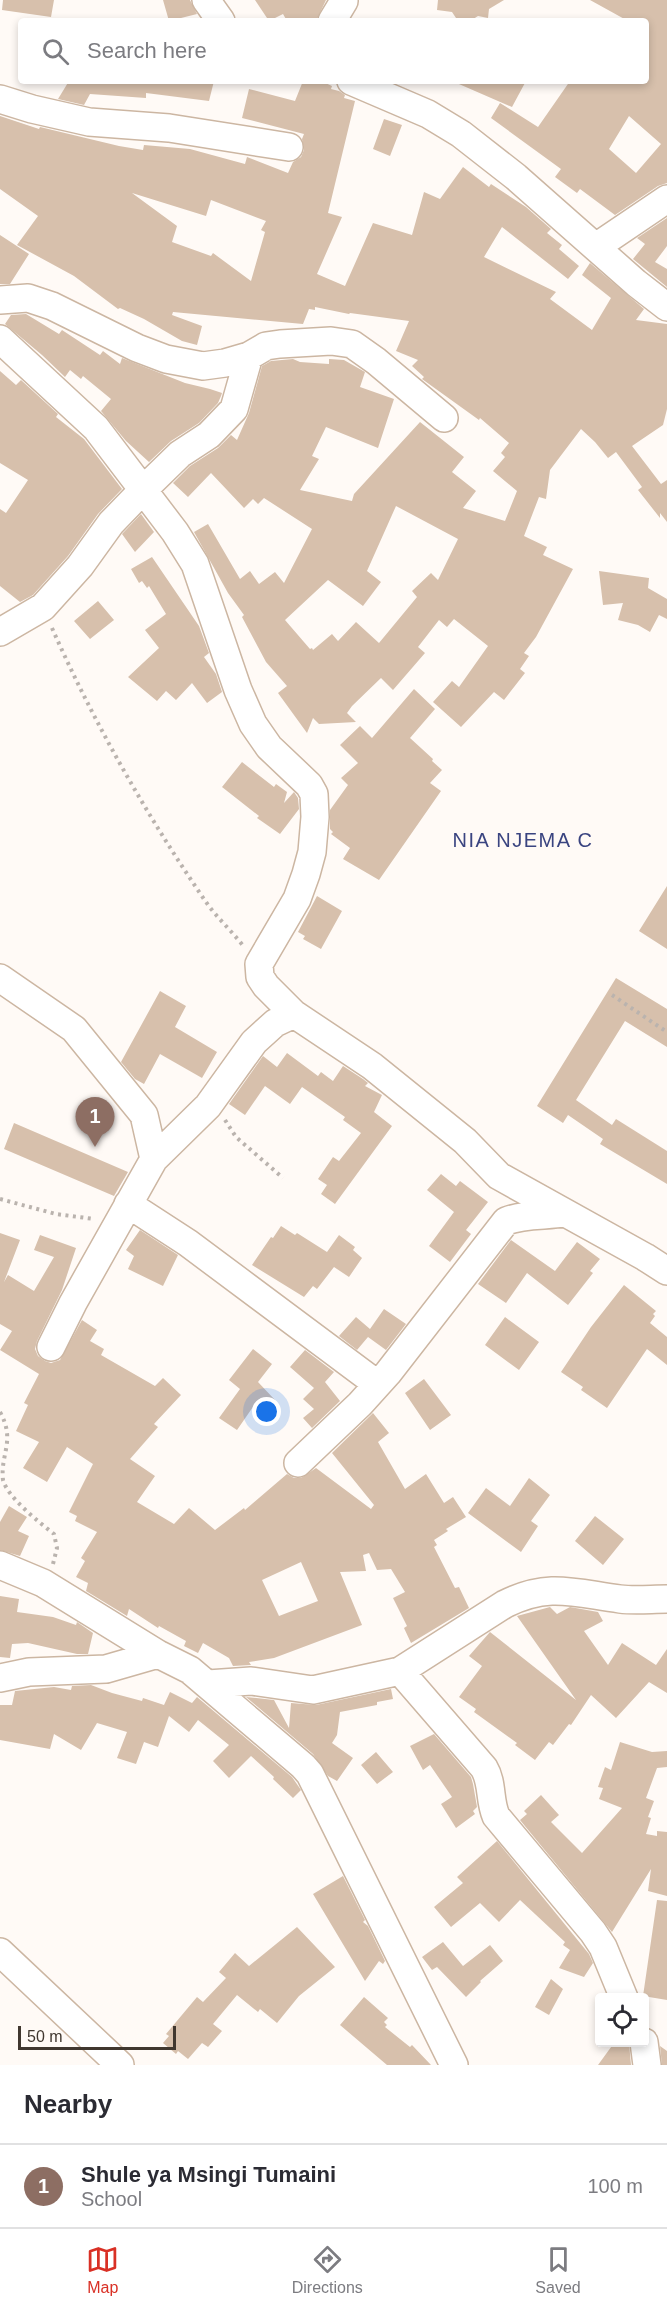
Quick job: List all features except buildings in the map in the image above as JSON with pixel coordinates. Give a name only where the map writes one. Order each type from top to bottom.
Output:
[{"type":"street","points":[[206,0],[219,18]]},
{"type":"street","points":[[358,84],[428,114],[461,134],[516,177],[636,283],[667,307]]},
{"type":"street","points":[[0,99],[89,122],[149,126],[289,147]]},
{"type":"street","points":[[596,247],[667,199]]},
{"type":"street","points":[[0,300],[28,298],[52,306],[137,348],[166,359],[203,366],[249,356],[266,346],[331,341],[352,344],[444,418]]},
{"type":"street","points":[[0,339],[96,428],[175,532],[195,564],[238,690],[253,724],[269,747],[309,785],[315,794],[312,852],[306,874],[297,899],[259,964],[259,970],[266,986],[294,1014],[372,1066],[465,1141],[499,1176],[667,1271]]},
{"type":"street","points":[[0,632],[43,607],[80,566],[111,523],[142,491],[180,454],[209,435],[229,416],[234,409],[249,356]]},
{"type":"street","points":[[0,978],[74,1029],[144,1115],[154,1159]]},
{"type":"street","points":[[51,1347],[73,1303],[154,1159],[208,1106],[254,1042],[275,1023],[294,1014]]},
{"type":"street","points":[[499,1176],[506,1200],[506,1221]]},
{"type":"street","points":[[123,1213],[188,1243],[377,1384]]},
{"type":"street","points":[[298,1463],[377,1384],[506,1221],[516,1217],[565,1213]]},
{"type":"street","points":[[0,1564],[43,1582],[158,1654],[190,1670],[310,1774],[454,2065]]},
{"type":"street","points":[[208,1684],[251,1682],[313,1690],[400,1671],[505,1604],[521,1596],[547,1590],[568,1590],[619,1599],[667,1599]]},
{"type":"street","points":[[0,1678],[29,1672],[106,1669],[158,1654]]},
{"type":"street","points":[[400,1671],[484,1768],[489,1779],[492,1805],[496,1816],[593,1932],[603,1947],[622,1993]]},
{"type":"street","points":[[0,1952],[120,2065]]},
{"type":"street","points":[[645,2047],[647,2065]]},
{"type":"path","points":[[43,607],[78,685],[155,821],[206,903],[237,938],[259,970]]},
{"type":"path","points":[[612,995],[667,1032]]},
{"type":"path","points":[[208,1106],[223,1117],[236,1137],[283,1178]]},
{"type":"path","points":[[0,1198],[56,1214],[123,1213]]},
{"type":"path","points":[[0,1412],[8,1432],[3,1481],[27,1513],[54,1534],[57,1548],[52,1567]]},
{"type":"place","name":"Shule ya Msingi Tumaini","points":[[95,1147]]},
{"type":"district","name":"NIA NJEMA C","points":[[523,840]]}]
